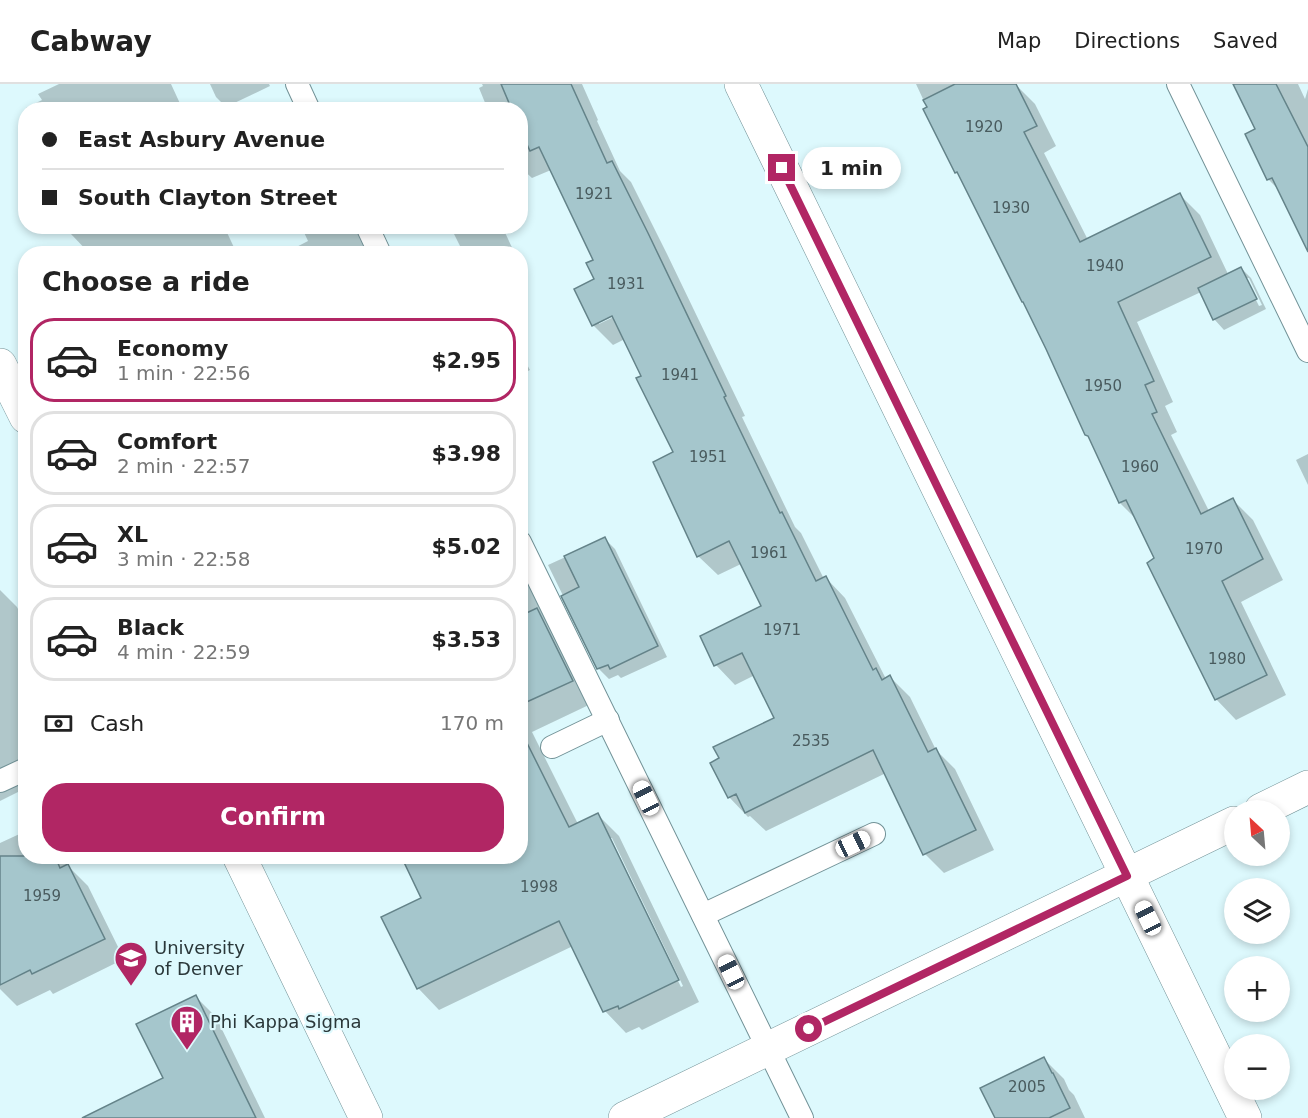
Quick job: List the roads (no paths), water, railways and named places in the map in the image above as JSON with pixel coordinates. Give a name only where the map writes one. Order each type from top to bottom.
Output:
[{"type":"street","points":[[741,84],[1245,1118]]},
{"type":"street","points":[[0,365],[18,401]]},
{"type":"street","points":[[1281,800],[1308,787]]},
{"type":"street","points":[[625,1118],[1224,828]]},
{"type":"street","points":[[243,864],[366,1118]]},
{"type":"lane","points":[[297,84],[305,102]]},
{"type":"lane","points":[[1178,84],[1308,351]]},
{"type":"lane","points":[[528,558],[802,1118]]},
{"type":"lane","points":[[552,747],[608,720]]},
{"type":"lane","points":[[0,781],[18,773]]},
{"type":"lane","points":[[703,915],[874,834]]},
{"type":"place","name":"University of Denver","points":[[131,987]]},
{"type":"place","name":"Phi Kappa Sigma","points":[[187,1051]]}]
